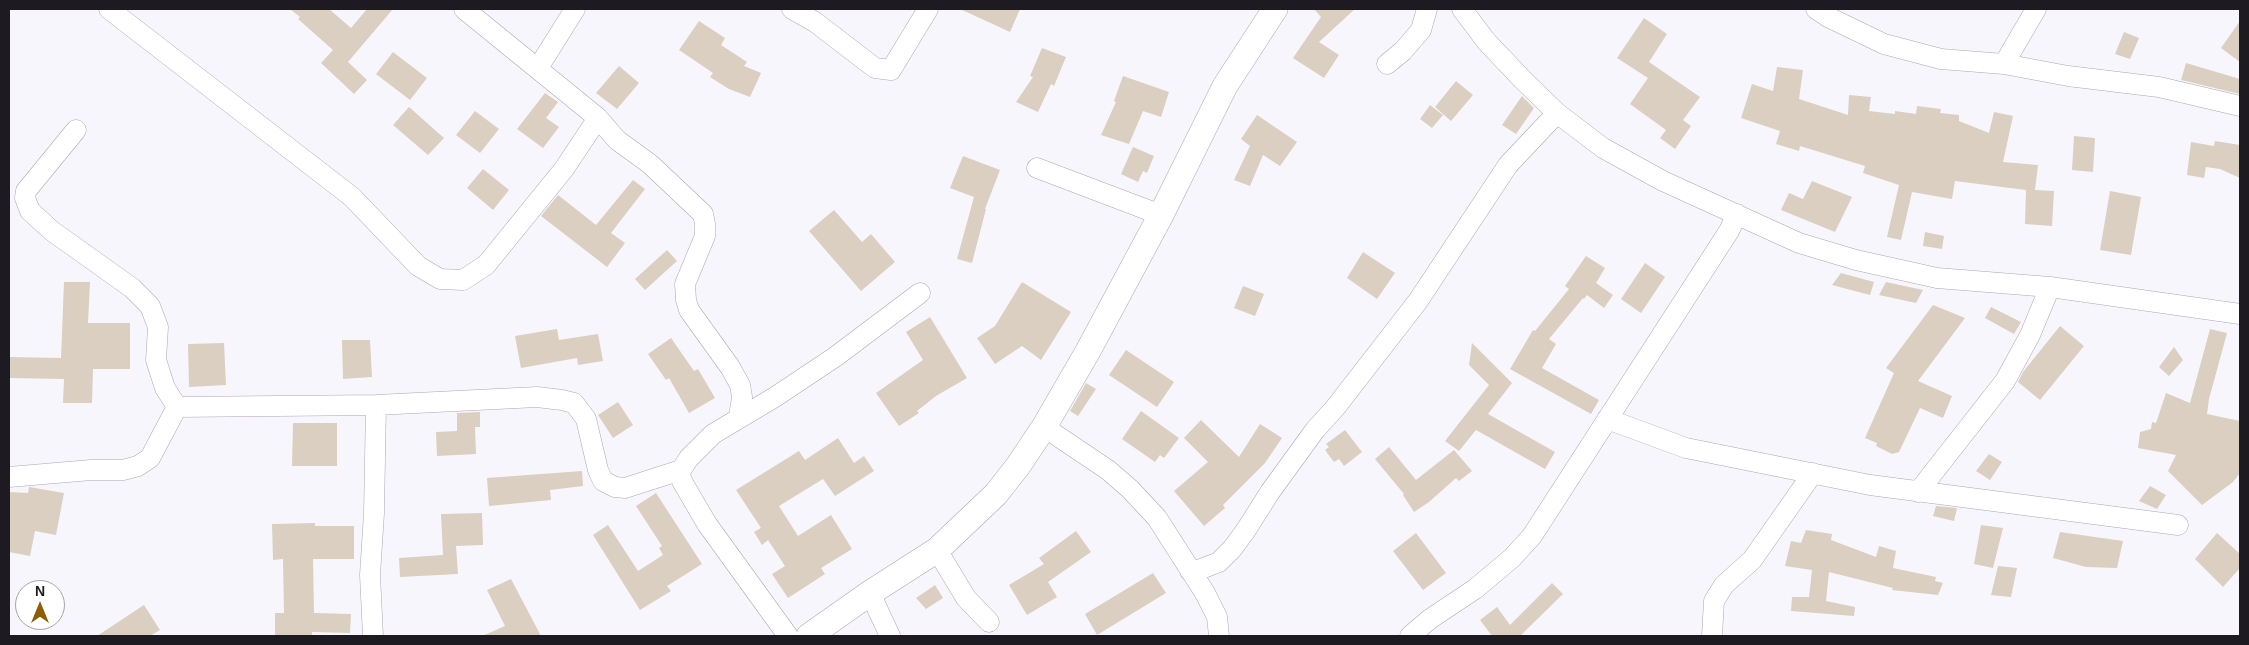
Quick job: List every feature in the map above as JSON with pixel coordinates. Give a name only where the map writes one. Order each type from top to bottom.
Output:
[{"type":"street","points":[[109,9],[352,198],[418,266],[440,279],[463,280],[486,265],[564,169],[598,118]]},
{"type":"street","points":[[464,9],[598,118],[617,140],[650,164],[703,214],[706,224],[705,236],[685,284],[686,300],[690,310],[730,367],[740,385],[742,397],[739,417]]},
{"type":"street","points":[[538,68],[575,9]]},
{"type":"street","points":[[792,9],[815,22],[875,68],[890,70],[928,9]]},
{"type":"street","points":[[810,636],[870,593],[937,550],[996,494],[1018,466],[1044,427],[1161,215],[1225,86],[1275,9]]},
{"type":"street","points":[[1387,64],[1403,51],[1421,30],[1427,9]]},
{"type":"street","points":[[1462,9],[1486,41],[1557,113],[1603,148],[1663,182],[1799,243],[1856,260],[1937,278],[2050,287],[2240,313]]},
{"type":"street","points":[[1816,9],[1828,17],[1884,44],[1941,59],[2004,64],[2068,76],[2159,87],[2240,106]]},
{"type":"street","points":[[2004,64],[2036,9]]},
{"type":"street","points":[[1190,571],[1202,569],[1219,562],[1232,548],[1315,430],[1335,408],[1418,301],[1508,165],[1557,113]]},
{"type":"street","points":[[76,130],[26,191],[25,198],[27,204],[30,211],[52,231],[132,288],[150,306],[158,327],[156,360],[165,388],[177,407]]},
{"type":"street","points":[[1037,168],[1161,215]]},
{"type":"street","points":[[1410,636],[1430,619],[1475,589],[1512,558],[1532,536],[1729,231],[1737,214]]},
{"type":"street","points":[[1918,492],[2005,381],[2030,334],[2050,287]]},
{"type":"street","points":[[788,636],[707,524],[683,483],[680,476],[681,470],[689,458],[713,434],[775,397],[835,357],[920,293]]},
{"type":"street","points":[[177,407],[376,405],[537,397],[562,400],[574,403],[586,420],[598,470],[603,481],[615,487],[625,488],[681,470]]},
{"type":"street","points":[[373,636],[370,575],[374,513],[376,405]]},
{"type":"street","points":[[9,477],[91,470],[123,470],[138,466],[150,458],[177,407]]},
{"type":"street","points":[[1607,419],[1686,448],[1870,485],[2178,525]]},
{"type":"street","points":[[1044,427],[1108,470],[1130,489],[1157,518],[1206,593],[1217,618],[1219,636]]},
{"type":"street","points":[[1712,636],[1714,602],[1719,593],[1724,585],[1752,560],[1813,473]]},
{"type":"street","points":[[937,550],[966,598],[989,622]]},
{"type":"street","points":[[870,593],[890,636]]},
{"type":"building","points":[[290,9],[329,9],[351,28],[367,9],[393,9],[348,62],[367,80],[354,94],[321,63],[333,50],[298,19],[300,17]]},
{"type":"building","points":[[960,9],[1020,9],[1010,32]]},
{"type":"building","points":[[1314,9],[1355,9],[1319,42],[1339,55],[1324,78],[1293,58],[1321,17]]},
{"type":"building","points":[[1644,18],[1667,34],[1649,62],[1700,97],[1683,120],[1691,126],[1675,149],[1660,138],[1666,130],[1630,104],[1648,78],[1617,58]]},
{"type":"building","points":[[699,21],[725,38],[721,45],[747,62],[744,66],[761,73],[750,97],[729,89],[710,77],[713,73],[679,50]]},
{"type":"building","points":[[2240,21],[2240,62],[2221,48]]},
{"type":"building","points":[[2124,32],[2139,38],[2130,59],[2115,54]]},
{"type":"building","points":[[1042,48],[1066,57],[1054,86],[1051,84],[1038,112],[1016,102],[1033,77],[1030,76]]},
{"type":"building","points":[[393,52],[427,78],[410,100],[376,74]]},
{"type":"building","points":[[2186,63],[2240,79],[2240,94],[2181,80]]},
{"type":"building","points":[[619,66],[639,83],[617,109],[596,93]]},
{"type":"building","points":[[1777,67],[1803,70],[1799,99],[1848,115],[1849,95],[1871,97],[1869,111],[1895,114],[1895,111],[1916,114],[1917,106],[1941,109],[1940,113],[1959,115],[1959,121],[1989,133],[1994,112],[2013,116],[2003,162],[2038,165],[2035,190],[2054,191],[2052,226],[2025,224],[2026,190],[1955,181],[1952,199],[1912,192],[1901,240],[1887,237],[1899,185],[1863,173],[1865,166],[1800,146],[1799,151],[1776,144],[1780,131],[1741,118],[1752,84],[1773,91]]},
{"type":"building","points":[[1123,76],[1169,92],[1161,117],[1143,111],[1129,144],[1101,135],[1116,102],[1114,101]]},
{"type":"building","points":[[1456,81],[1473,95],[1451,121],[1435,107]]},
{"type":"building","points":[[545,93],[558,102],[546,118],[559,127],[543,148],[517,129]]},
{"type":"building","points":[[1522,96],[1534,108],[1516,134],[1502,125]]},
{"type":"building","points":[[1430,105],[1443,115],[1432,128],[1420,119]]},
{"type":"building","points":[[409,107],[444,138],[428,155],[393,125]]},
{"type":"building","points":[[475,111],[499,129],[480,153],[456,135]]},
{"type":"building","points":[[1257,115],[1297,142],[1280,166],[1263,155],[1250,186],[1234,180],[1250,146],[1241,139]]},
{"type":"building","points":[[2074,136],[2095,138],[2093,172],[2072,170]]},
{"type":"building","points":[[2215,141],[2240,145],[2240,178],[2220,169],[2206,167],[2204,178],[2187,175],[2191,142],[2214,146]]},
{"type":"building","points":[[1133,147],[1154,156],[1147,173],[1143,171],[1138,182],[1121,174]]},
{"type":"building","points":[[963,156],[1000,170],[985,209],[972,263],[957,259],[974,197],[950,188]]},
{"type":"building","points":[[483,169],[509,190],[493,210],[467,188]]},
{"type":"building","points":[[633,180],[645,189],[611,233],[625,243],[607,267],[541,216],[558,195],[596,225]]},
{"type":"building","points":[[1812,181],[1852,197],[1835,232],[1781,210],[1789,193],[1803,199]]},
{"type":"building","points":[[2110,191],[2141,197],[2131,255],[2100,250]]},
{"type":"building","points":[[834,210],[862,242],[871,234],[895,262],[861,291],[809,231]]},
{"type":"building","points":[[1925,232],[1944,236],[1942,249],[1923,246]]},
{"type":"building","points":[[667,250],[677,261],[645,290],[635,279]]},
{"type":"building","points":[[1363,252],[1395,273],[1377,299],[1347,278]]},
{"type":"building","points":[[1586,256],[1605,268],[1596,283],[1613,295],[1604,308],[1587,295],[1583,298],[1549,339],[1556,344],[1542,368],[1599,400],[1591,414],[1510,369],[1533,330],[1535,331],[1569,289],[1565,286]]},
{"type":"building","points":[[1645,263],[1665,277],[1641,313],[1621,299]]},
{"type":"building","points":[[1841,273],[1874,282],[1870,295],[1832,285]]},
{"type":"building","points":[[64,282],[90,282],[88,323],[130,323],[130,369],[93,369],[92,403],[63,403],[64,379],[9,378],[9,357],[61,358]]},
{"type":"building","points":[[1022,282],[1071,312],[1041,360],[1022,346],[995,364],[977,338],[995,326]]},
{"type":"building","points":[[1886,282],[1923,290],[1916,303],[1879,295]]},
{"type":"building","points":[[1243,286],[1264,294],[1255,316],[1234,308]]},
{"type":"building","points":[[1933,305],[1965,318],[1918,381],[1952,396],[1943,418],[1920,408],[1899,452],[1892,454],[1876,446],[1877,443],[1865,438],[1894,373],[1886,368]]},
{"type":"building","points":[[1991,307],[2021,322],[2014,334],[1985,318]]},
{"type":"building","points":[[930,317],[967,378],[936,396],[917,411],[919,413],[899,426],[876,393],[923,360],[906,332]]},
{"type":"building","points":[[2060,326],[2084,346],[2040,400],[2018,382],[2023,372]]},
{"type":"building","points":[[557,329],[559,340],[598,334],[603,361],[578,365],[577,358],[521,368],[515,336]]},
{"type":"building","points":[[2210,329],[2227,333],[2209,399],[2207,414],[2240,421],[2240,473],[2233,482],[2202,505],[2168,471],[2176,455],[2138,448],[2140,432],[2151,429],[2152,422],[2156,423],[2166,393],[2190,403]]},
{"type":"building","points":[[671,338],[694,371],[698,369],[715,398],[689,413],[669,378],[666,380],[648,354]]},
{"type":"building","points":[[342,340],[370,340],[372,377],[343,379]]},
{"type":"building","points":[[224,343],[226,385],[189,387],[188,344]]},
{"type":"building","points":[[1472,343],[1512,383],[1488,414],[1555,452],[1545,469],[1476,430],[1459,451],[1445,441],[1489,385],[1469,365]]},
{"type":"building","points":[[2174,347],[2183,360],[2169,376],[2159,367]]},
{"type":"building","points":[[1126,350],[1174,382],[1157,407],[1109,375]]},
{"type":"building","points":[[1086,383],[1096,389],[1078,416],[1070,411]]},
{"type":"building","points":[[618,402],[633,425],[613,438],[598,415]]},
{"type":"building","points":[[1141,411],[1179,438],[1164,458],[1160,455],[1155,462],[1122,439]]},
{"type":"building","points":[[480,412],[480,427],[475,427],[476,454],[437,456],[436,432],[457,431],[457,413]]},
{"type":"building","points":[[1201,420],[1239,457],[1260,424],[1282,438],[1265,463],[1223,505],[1225,508],[1204,526],[1174,491],[1208,462],[1184,438]]},
{"type":"building","points":[[293,423],[337,423],[337,466],[292,466]]},
{"type":"building","points":[[1345,430],[1362,452],[1344,466],[1339,459],[1334,462],[1325,450],[1329,447],[1326,444]]},
{"type":"building","points":[[838,438],[854,463],[864,456],[874,471],[835,496],[823,479],[779,506],[798,536],[831,515],[852,549],[821,568],[825,574],[788,598],[772,574],[785,566],[768,540],[762,545],[754,532],[761,528],[736,490],[799,451],[805,460]]},
{"type":"building","points":[[1389,447],[1416,480],[1454,450],[1472,471],[1459,481],[1456,478],[1429,502],[1414,512],[1404,494],[1375,459]]},
{"type":"building","points":[[1989,454],[2002,462],[1990,480],[1976,471]]},
{"type":"building","points":[[582,471],[583,486],[550,490],[551,500],[489,506],[487,478]]},
{"type":"building","points":[[2150,486],[2166,495],[2157,509],[2139,501]]},
{"type":"building","points":[[29,487],[64,493],[56,535],[35,531],[30,556],[9,552],[9,492],[28,493]]},
{"type":"building","points":[[656,493],[702,564],[667,586],[671,591],[640,610],[593,535],[608,525],[638,571],[663,555],[659,548],[662,546],[636,506]]},
{"type":"building","points":[[1936,506],[1957,508],[1954,521],[1933,516]]},
{"type":"building","points":[[482,513],[483,545],[456,546],[458,574],[400,577],[399,558],[443,555],[441,514]]},
{"type":"building","points":[[315,523],[315,526],[354,526],[354,559],[313,559],[314,613],[351,614],[350,633],[312,632],[312,636],[275,635],[275,613],[284,613],[283,559],[273,560],[272,524]]},
{"type":"building","points":[[1981,525],[2003,528],[1993,568],[1974,564]]},
{"type":"building","points":[[1806,530],[1832,534],[1831,540],[1876,557],[1879,546],[1896,551],[1893,568],[1936,577],[1935,581],[1943,583],[1938,595],[1892,590],[1893,588],[1829,572],[1826,601],[1855,607],[1854,616],[1791,611],[1792,597],[1809,597],[1812,570],[1785,566],[1791,541],[1801,543]]},
{"type":"building","points":[[1076,531],[1091,552],[1048,582],[1057,597],[1027,615],[1009,585],[1044,564],[1039,558]]},
{"type":"building","points":[[2060,532],[2123,541],[2117,568],[2086,567],[2053,558]]},
{"type":"building","points":[[1416,533],[1446,573],[1423,590],[1393,551]]},
{"type":"building","points":[[2217,533],[2240,554],[2240,568],[2223,587],[2195,559]]},
{"type":"building","points":[[1998,566],[2017,568],[2011,597],[1991,595]]},
{"type":"building","points":[[1153,573],[1166,593],[1097,635],[1085,614]]},
{"type":"building","points":[[511,579],[541,636],[482,636],[505,626],[487,590]]},
{"type":"building","points":[[1552,583],[1563,594],[1520,636],[1492,636],[1480,620],[1497,607],[1510,625]]},
{"type":"building","points":[[935,585],[943,598],[926,609],[916,598]]},
{"type":"building","points":[[144,605],[160,630],[150,636],[97,636]]}]
